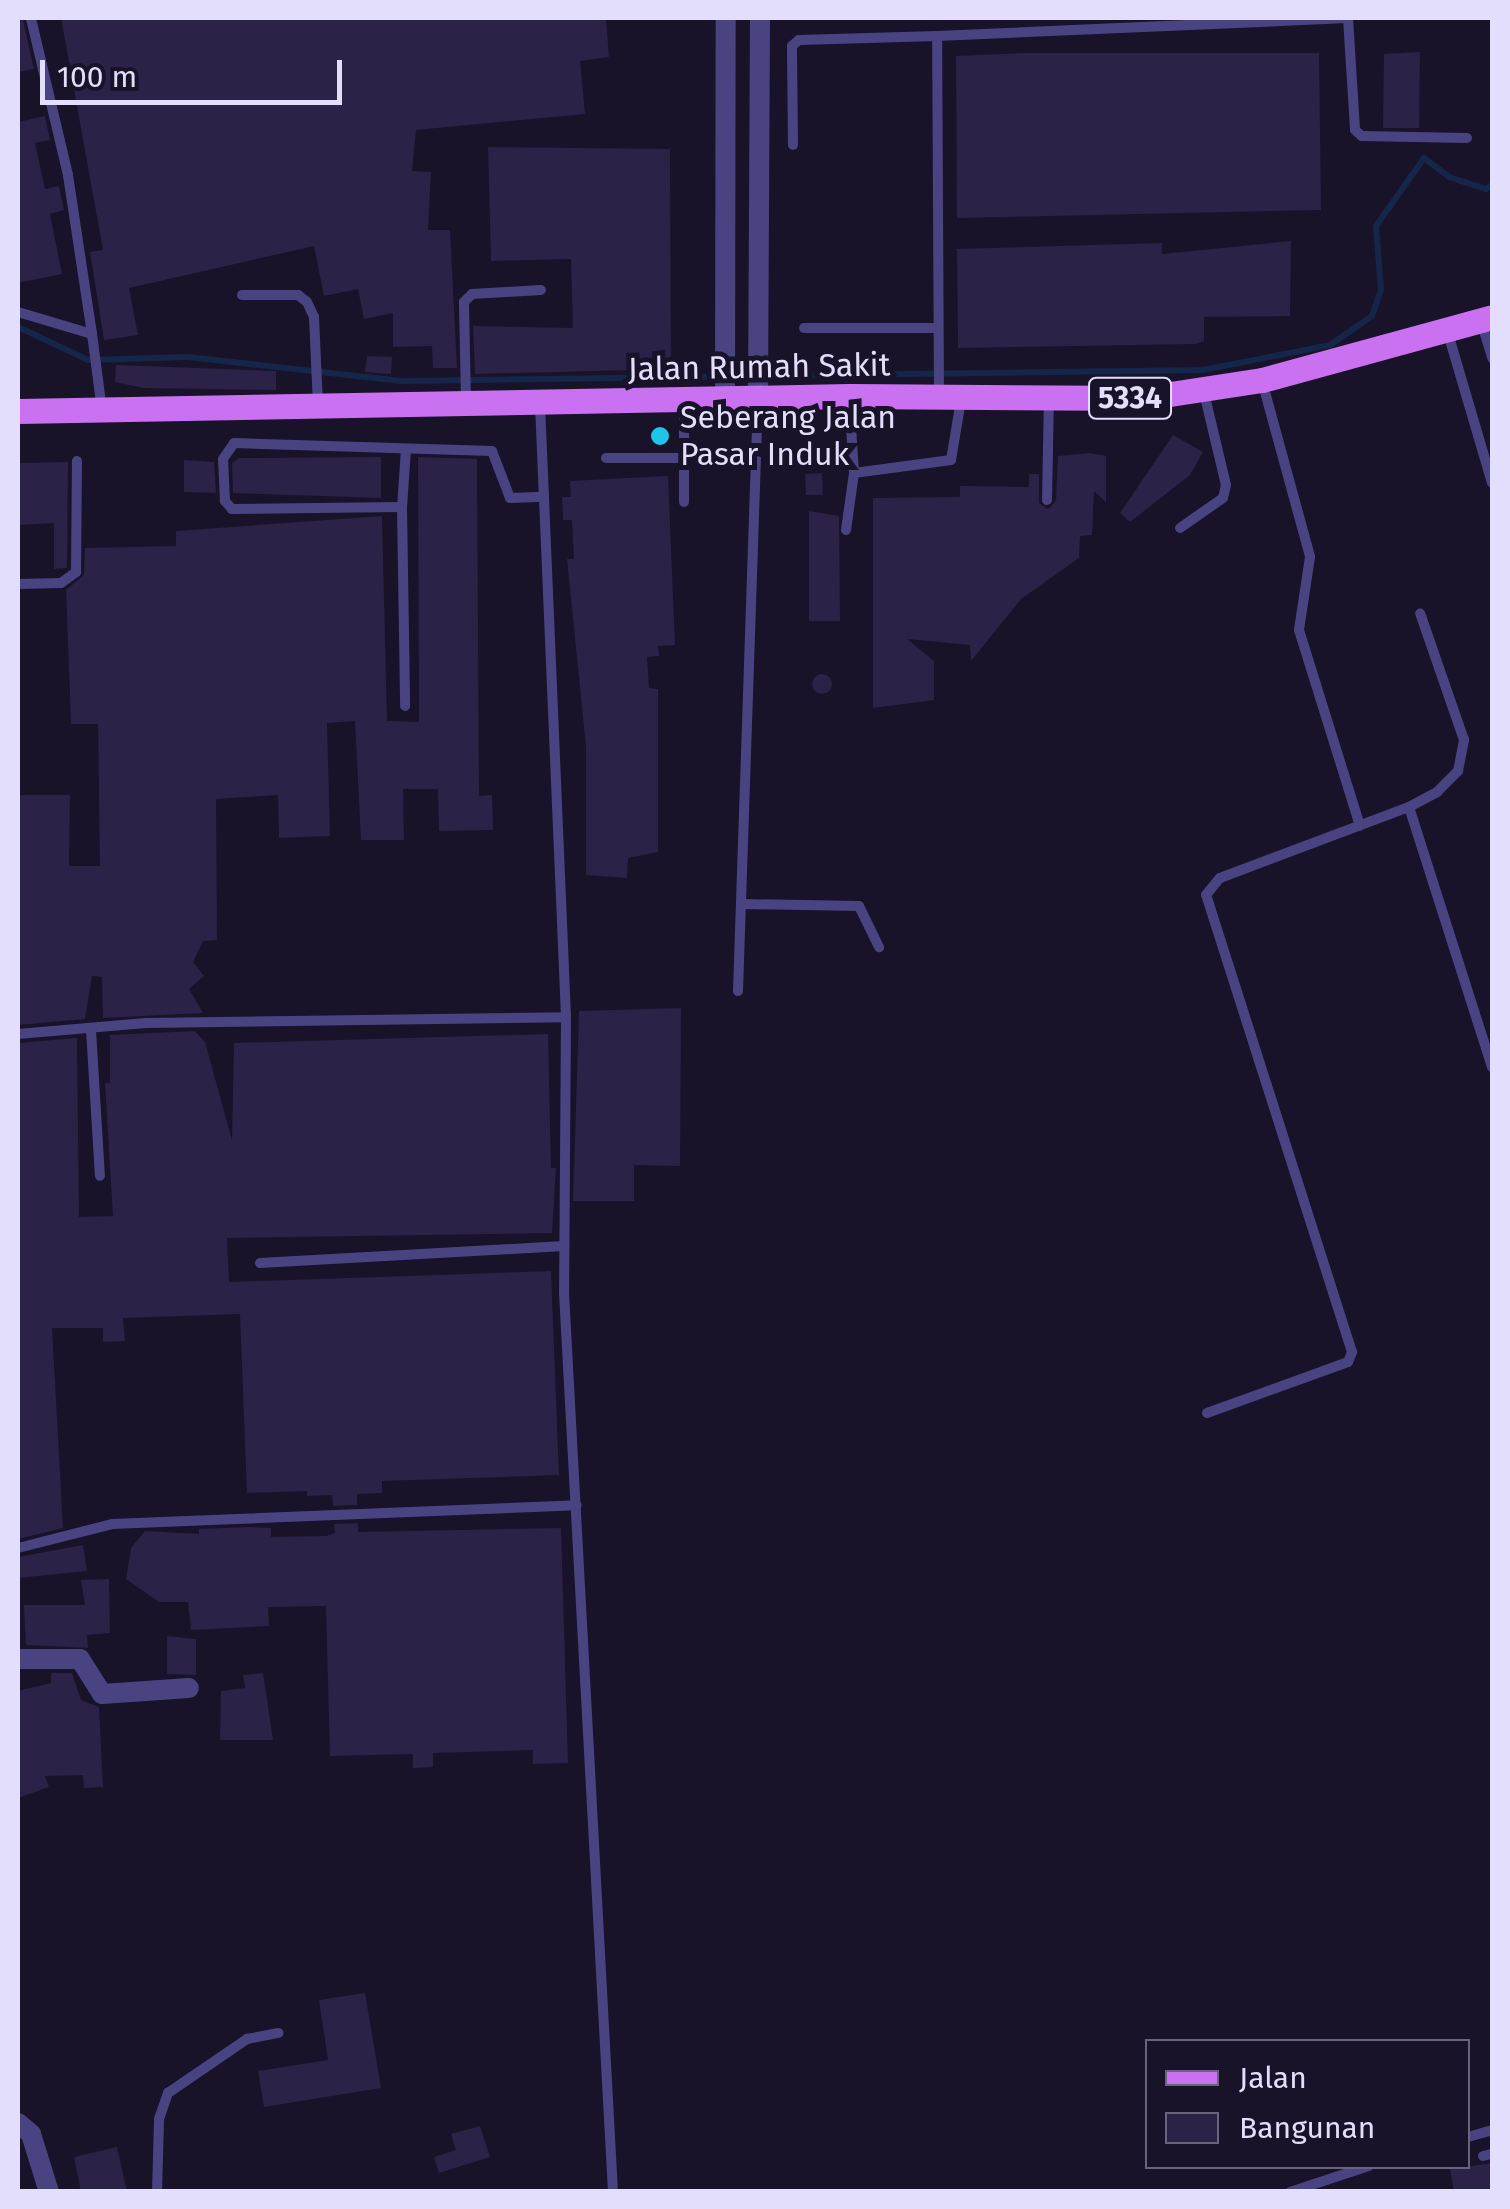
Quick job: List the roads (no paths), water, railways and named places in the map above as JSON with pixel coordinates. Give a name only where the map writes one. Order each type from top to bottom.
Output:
[{"type":"main road","name":"Jalan Rumah Sakit","points":[[18,411],[102,411],[318,394],[466,389],[540,404],[684,403],[724,383],[758,381],[849,396],[947,392],[1048,398],[1204,393],[1486,318]]},
{"type":"street","points":[[724,383],[726,18]]},
{"type":"street","points":[[758,381],[760,18]]},
{"type":"street","points":[[18,1659],[80,1659],[102,1694],[189,1688]]},
{"type":"street","points":[[18,2124],[31,2134],[48,2192]]},
{"type":"lane","points":[[31,18],[68,175],[102,411]]},
{"type":"lane","points":[[998,18],[998,31]]},
{"type":"lane","points":[[792,145],[792,46],[799,40],[1345,18],[1356,130],[1362,136],[1467,138]]},
{"type":"lane","points":[[854,473],[951,460],[947,392],[939,368],[937,36]]},
{"type":"lane","points":[[466,389],[464,302],[472,294],[541,290]]},
{"type":"lane","points":[[242,294],[298,295],[307,302],[317,358],[318,394]]},
{"type":"lane","points":[[18,312],[92,334]]},
{"type":"lane","points":[[1486,318],[1492,358]]},
{"type":"lane","points":[[804,328],[938,328]]},
{"type":"lane","points":[[1446,330],[1492,482]]},
{"type":"lane","points":[[1262,380],[1305,523],[1311,573],[1298,630],[1360,826]]},
{"type":"lane","points":[[738,990],[758,381]]},
{"type":"lane","points":[[1180,528],[1223,498],[1226,484],[1204,393]]},
{"type":"lane","points":[[846,530],[854,473],[849,396]]},
{"type":"lane","points":[[1047,500],[1048,398]]},
{"type":"lane","points":[[684,403],[684,502]]},
{"type":"lane","points":[[540,404],[566,1017],[564,1246],[612,2192]]},
{"type":"lane","points":[[402,506],[232,509],[225,501],[223,459],[234,443],[492,451],[510,498],[544,497]]},
{"type":"lane","points":[[406,449],[402,506],[406,706]]},
{"type":"lane","points":[[606,458],[684,458]]},
{"type":"lane","points":[[18,584],[62,583],[76,572],[77,461]]},
{"type":"lane","points":[[1207,1413],[1348,1362],[1352,1352],[1206,895],[1220,878],[1409,807],[1437,792],[1458,770],[1464,740],[1420,613]]},
{"type":"lane","points":[[1409,807],[1492,1067]]},
{"type":"lane","points":[[742,904],[859,906],[879,947]]},
{"type":"lane","points":[[18,1034],[566,1017]]},
{"type":"lane","points":[[91,1030],[100,1176]]},
{"type":"lane","points":[[260,1263],[564,1246]]},
{"type":"lane","points":[[18,1548],[112,1524],[577,1504]]},
{"type":"lane","points":[[157,2192],[158,2119],[168,2093],[247,2040],[278,2033]]},
{"type":"lane","points":[[1290,2192],[1360,2169]]},
{"type":"waterway","points":[[18,327],[88,360],[188,357],[402,381],[1203,370],[1330,345],[1372,316],[1381,290],[1376,226],[1424,158],[1449,177],[1486,189],[1492,185]]},
{"type":"place","name":"Seberang Jalan Pasar Induk","points":[[660,436]]}]
